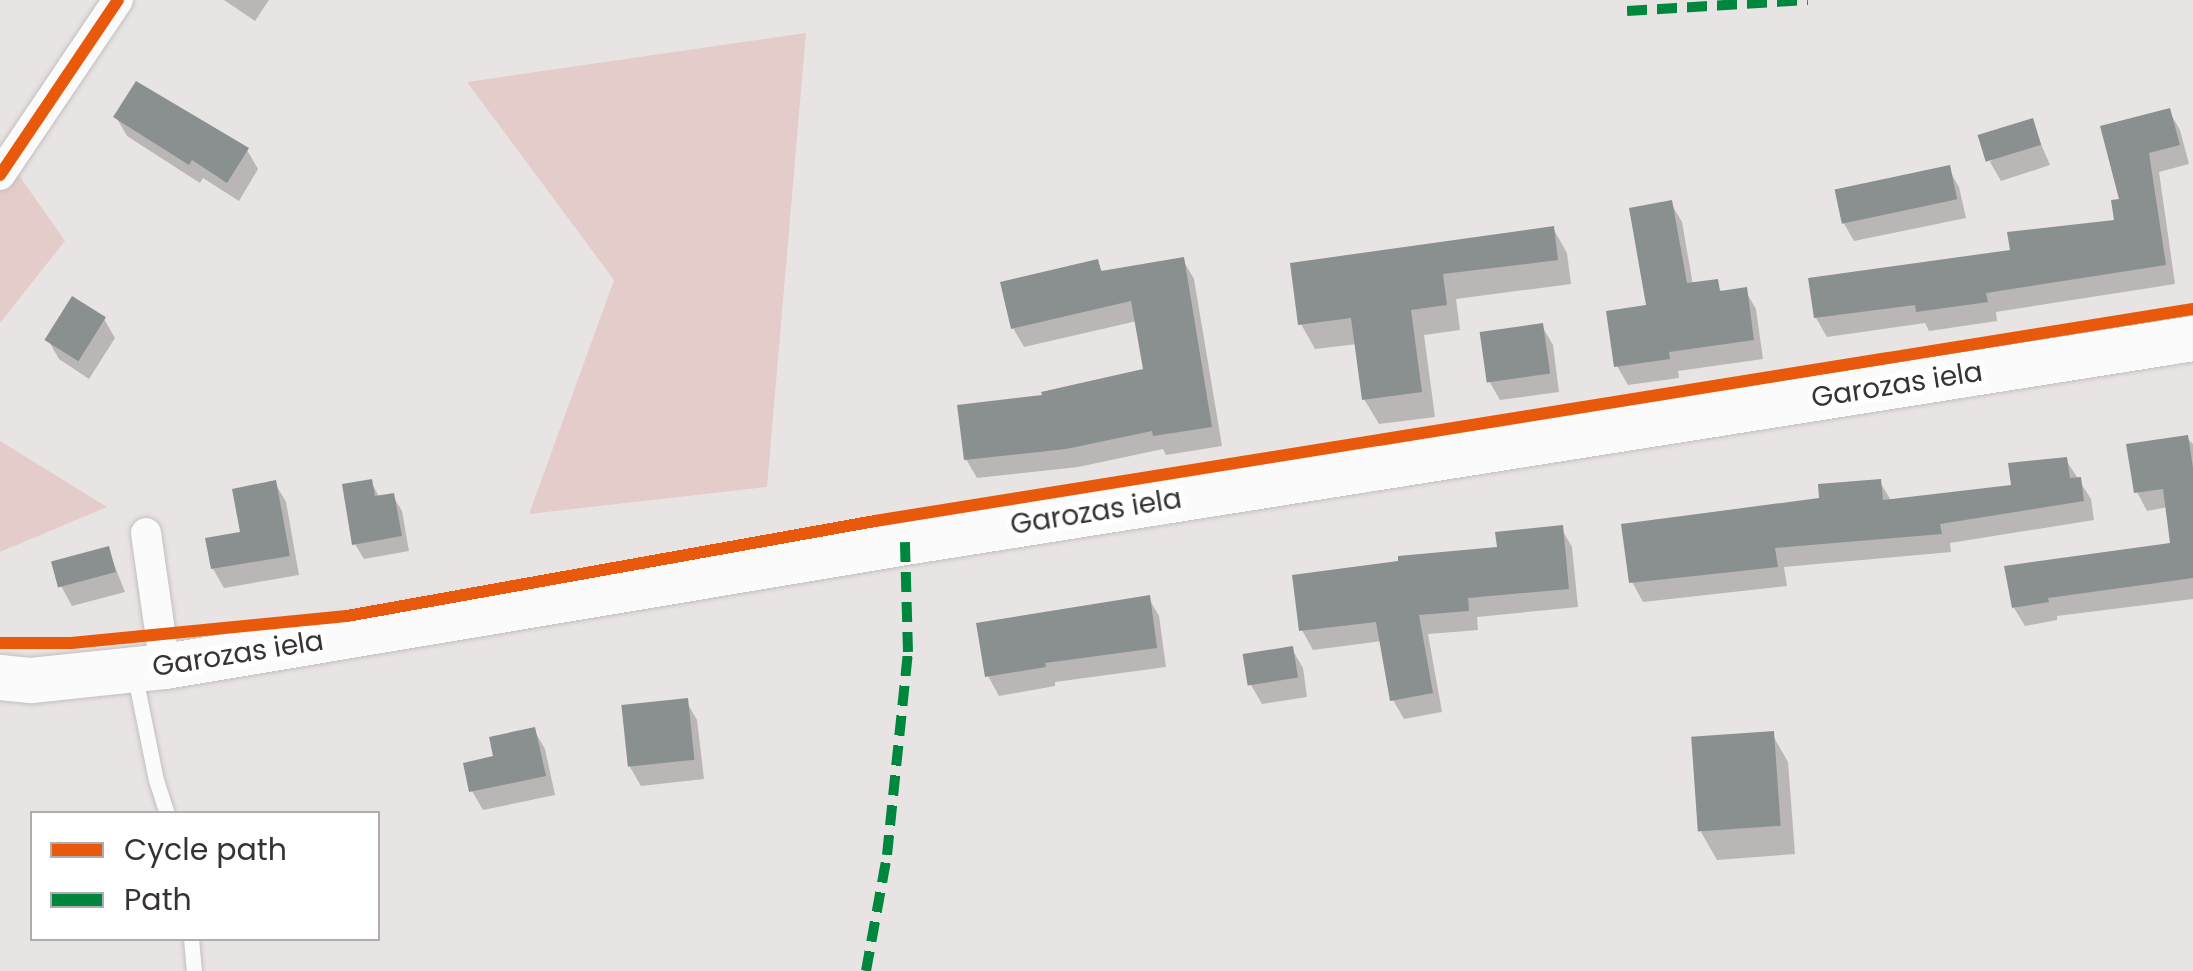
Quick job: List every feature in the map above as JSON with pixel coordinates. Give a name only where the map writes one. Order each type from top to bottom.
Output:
[{"type":"main road","name":"Garozas iela","points":[[0,678],[31,680],[150,669],[906,542],[2193,338]]},
{"type":"street","points":[[0,175],[118,0]]},
{"type":"street","points":[[146,533],[150,669]]},
{"type":"lane","points":[[150,669],[156,780],[166,811]]},
{"type":"lane","points":[[191,941],[194,971]]},
{"type":"shaded area","points":[[806,33],[767,487],[529,514],[614,280],[467,82]]},
{"type":"shaded area","points":[[0,148],[65,241],[0,323]]},
{"type":"shaded area","points":[[0,441],[107,507],[0,552]]},
{"type":"building","points":[[136,81],[249,148],[227,183],[192,160],[189,165],[113,117]]},
{"type":"building","points":[[2170,108],[2180,145],[2149,153],[2166,265],[1986,293],[1988,302],[1916,312],[1915,305],[1814,318],[1808,278],[2010,250],[2007,232],[2114,220],[2111,200],[2119,199],[2100,126]]},
{"type":"building","points":[[2033,118],[2041,145],[1986,162],[1978,135]]},
{"type":"building","points":[[1950,165],[1957,199],[1842,224],[1835,190]]},
{"type":"building","points":[[1672,200],[1687,283],[1718,279],[1720,291],[1747,287],[1754,340],[1669,352],[1670,359],[1614,367],[1606,311],[1646,305],[1629,208]]},
{"type":"building","points":[[1554,226],[1558,260],[1443,274],[1447,305],[1411,310],[1422,392],[1362,400],[1351,318],[1298,325],[1290,263]]},
{"type":"building","points":[[1184,257],[1212,427],[1153,436],[1152,431],[1066,449],[964,460],[957,405],[1042,395],[1041,392],[1143,369],[1131,301],[1011,329],[1000,282],[1098,259],[1101,271]]},
{"type":"building","points":[[72,296],[106,317],[78,361],[44,340]]},
{"type":"building","points":[[1543,323],[1550,374],[1487,382],[1480,332]]},
{"type":"building","points":[[2188,435],[2193,468],[2193,578],[2048,598],[2049,602],[2012,608],[2004,566],[2170,543],[2163,489],[2134,493],[2126,444]]},
{"type":"building","points":[[2067,457],[2070,478],[2081,477],[2084,501],[1940,524],[1942,534],[1775,548],[1778,567],[1629,583],[1621,524],[1819,498],[1818,484],[1881,479],[1883,500],[2011,485],[2008,463]]},
{"type":"building","points":[[372,479],[375,496],[394,493],[402,536],[352,545],[342,484]]},
{"type":"building","points":[[276,480],[290,556],[211,569],[205,538],[240,532],[232,489]]},
{"type":"building","points":[[1563,525],[1569,589],[1468,598],[1469,611],[1419,615],[1433,693],[1390,701],[1376,622],[1299,631],[1292,575],[1398,561],[1398,556],[1497,547],[1495,532]]},
{"type":"building","points":[[109,546],[116,572],[58,588],[51,562]]},
{"type":"building","points":[[1150,595],[1157,648],[1045,663],[1046,667],[985,677],[976,623]]},
{"type":"building","points":[[1293,646],[1298,678],[1248,686],[1243,654]]},
{"type":"building","points":[[688,698],[694,760],[628,767],[621,705]]},
{"type":"building","points":[[535,727],[546,776],[469,792],[463,763],[493,756],[489,737]]},
{"type":"building","points":[[1774,731],[1781,826],[1698,832],[1691,737]]},
{"type":"marked path","points":[[1627,11],[1808,0]]},
{"type":"marked path","points":[[866,971],[887,855],[908,652],[905,542]]},
{"type":"cycle path","points":[[0,175],[118,0]]},
{"type":"cycle path","points":[[0,643],[71,643],[347,616],[875,521],[2193,309]]}]
